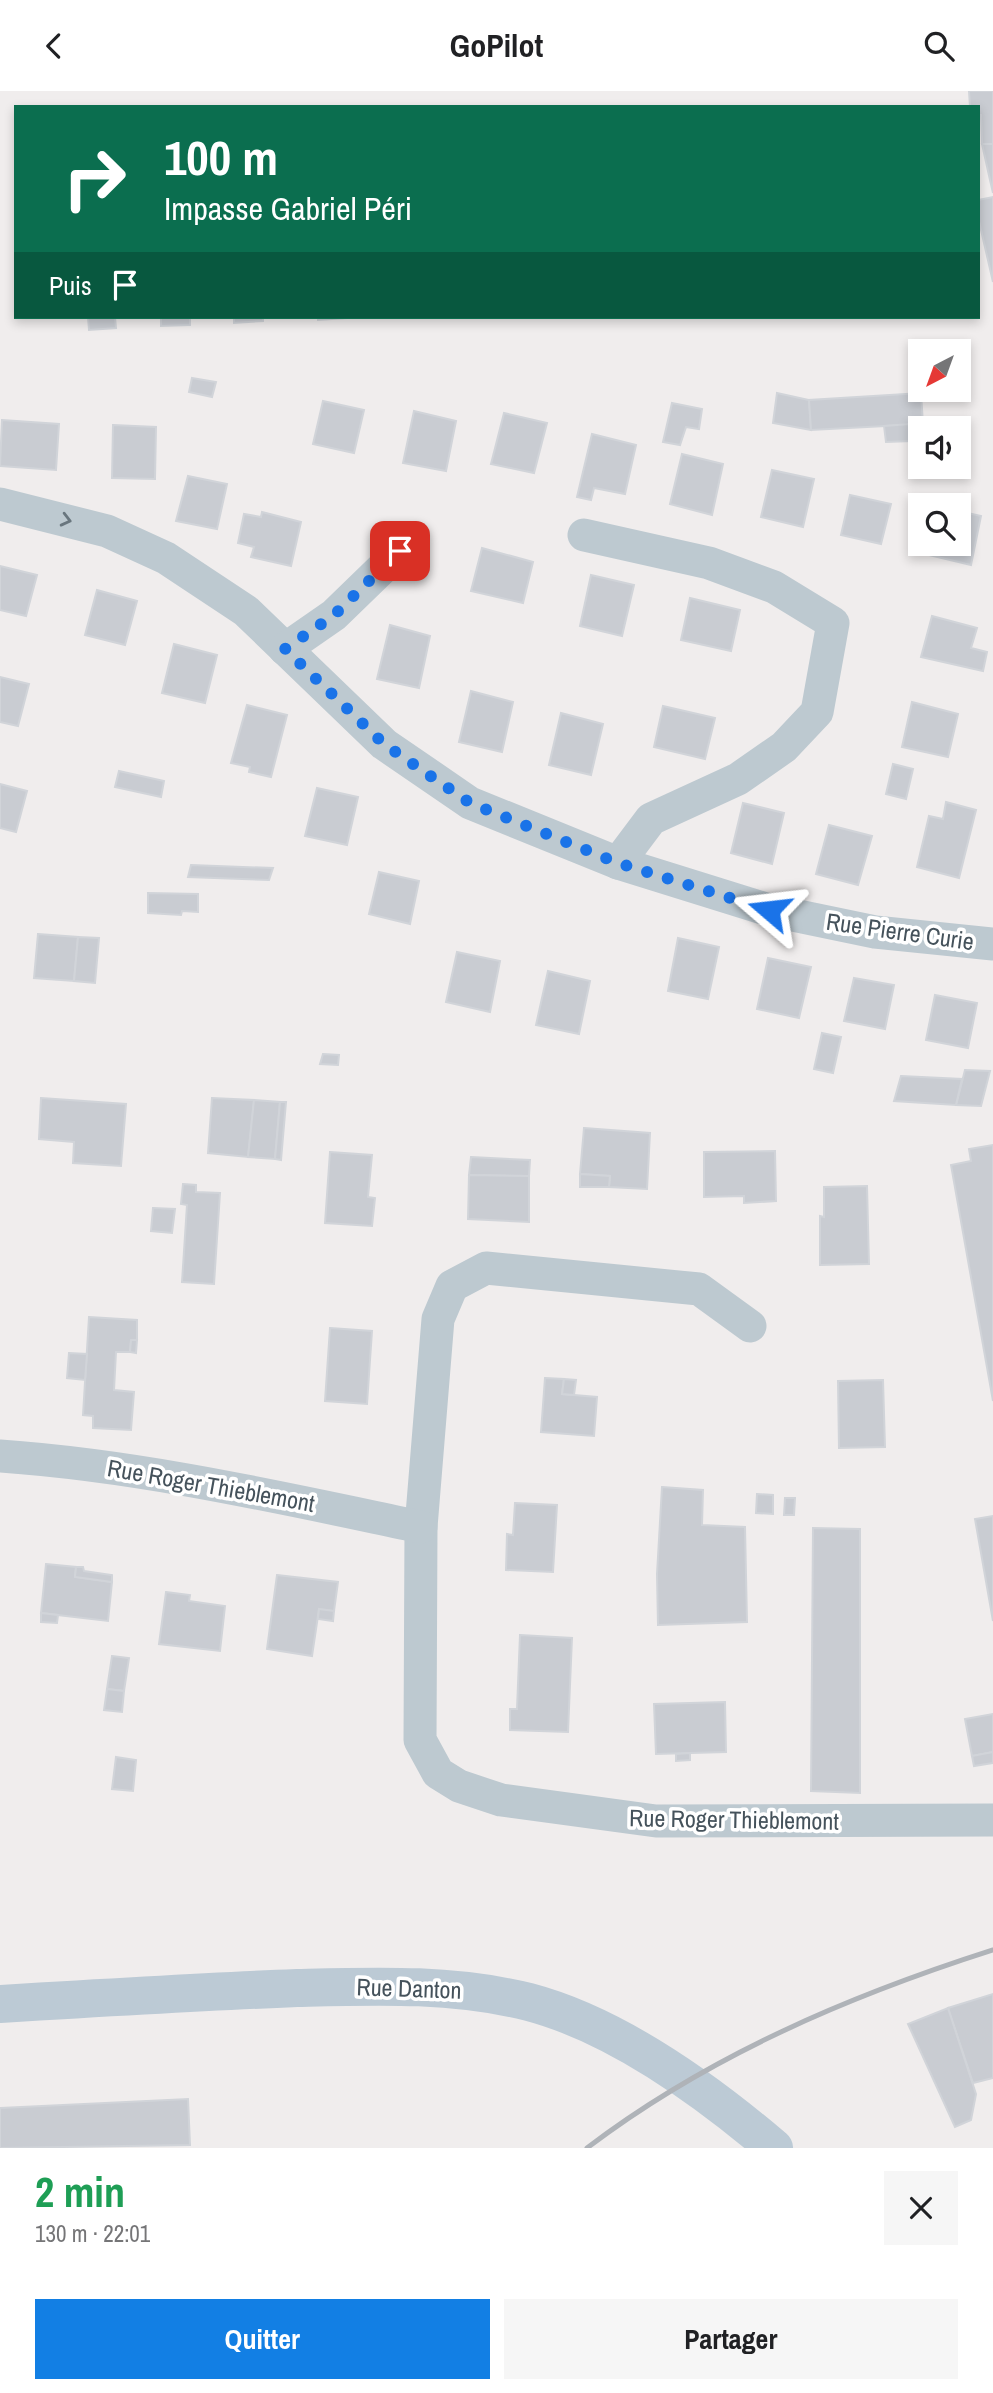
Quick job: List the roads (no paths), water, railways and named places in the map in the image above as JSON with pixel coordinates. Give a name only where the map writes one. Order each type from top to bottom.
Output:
[{"type":"street","name":"Rue Pierre Curie","points":[[0,504],[107,531],[166,558],[246,611],[384,744],[470,803],[618,863],[769,910],[875,932],[993,944]]},
{"type":"street","points":[[584,535],[709,563],[774,587],[833,623],[817,712],[784,747],[738,779],[651,819],[618,863]]},
{"type":"street","points":[[285,649],[334,615],[400,551]]},
{"type":"street","name":"Rue Roger Thieblemont","points":[[750,1326],[699,1289],[486,1268],[452,1286],[438,1319],[421,1527],[420,1740],[438,1773],[459,1786],[501,1800],[656,1821],[993,1820]]},
{"type":"street","name":"Rue Roger Thieblemont","points":[[0,1456],[66,1460],[229,1487],[421,1527]]},
{"type":"street","name":"Rue Danton","points":[[0,2004],[387,1986],[469,1990],[531,2003],[575,2018],[624,2042],[742,2120],[774,2148]]},
{"type":"railway","points":[[587,2148],[681,2085],[781,2032],[886,1987],[993,1950]]}]
